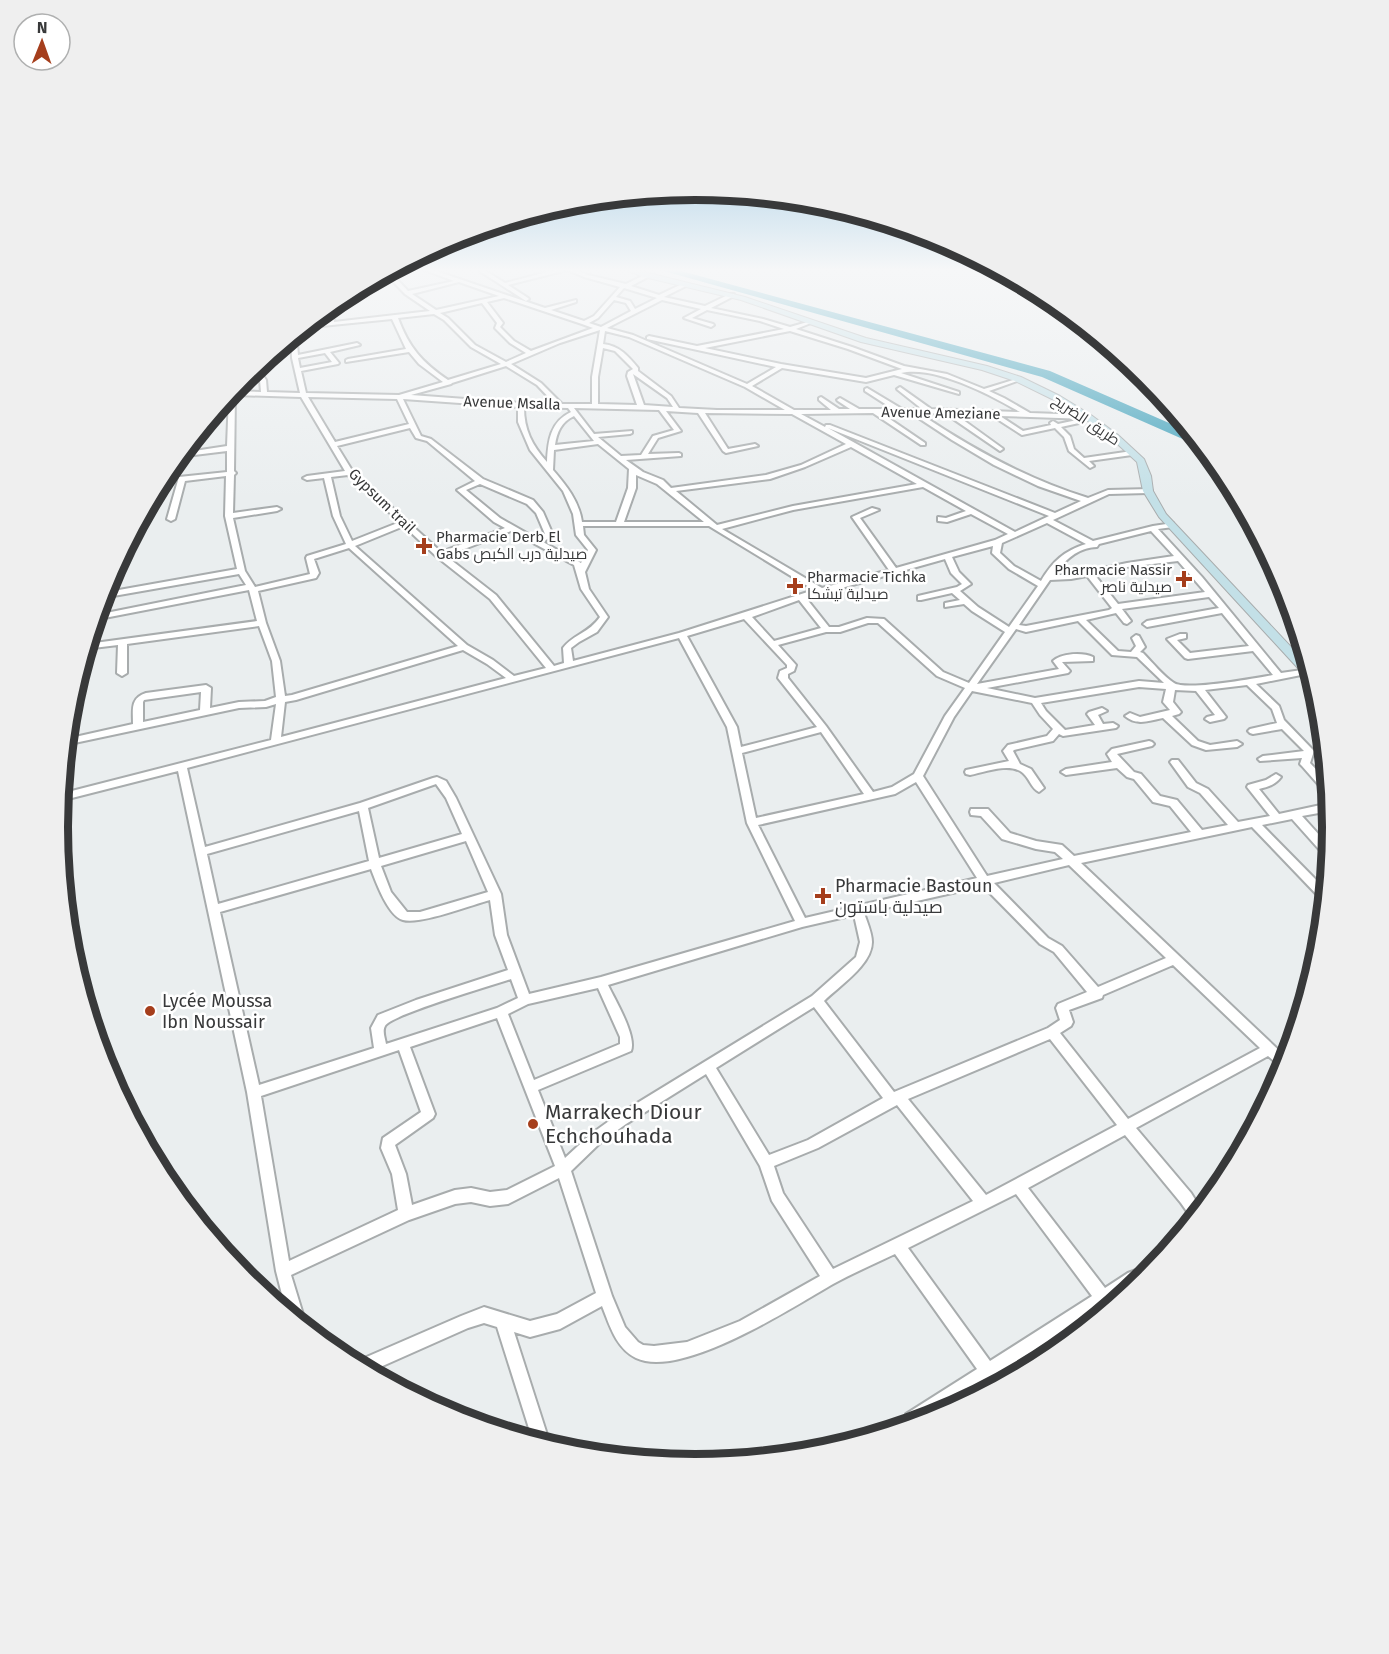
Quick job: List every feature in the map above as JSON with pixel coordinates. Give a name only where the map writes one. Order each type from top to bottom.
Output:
[{"type":"street","name":"Gypsum trail","points":[[294,345],[304,396],[350,472],[440,555],[493,597],[552,669]]},
{"type":"street","points":[[295,357],[356,345]]},
{"type":"street","points":[[407,345],[426,368],[449,383]]},
{"type":"street","points":[[472,345],[539,384],[574,413],[592,436],[640,474],[660,482],[714,526],[821,591]]},
{"type":"street","points":[[517,345],[531,354]]},
{"type":"street","points":[[537,542],[549,535],[535,506],[523,498],[480,481],[429,440],[418,437],[399,397],[449,383],[555,345]]},
{"type":"street","points":[[595,406],[597,363],[602,346],[609,345]]},
{"type":"street","points":[[611,345],[635,368],[635,372],[669,397],[677,409]]},
{"type":"street","points":[[654,345],[747,386],[794,411],[849,445],[1015,535]]},
{"type":"street","points":[[681,345],[781,366],[866,380],[913,369]]},
{"type":"street","points":[[697,348],[707,345]]},
{"type":"street","points":[[839,345],[892,365],[945,375],[984,391],[1029,415]]},
{"type":"street","name":"طريق الضريح","points":[[886,345],[984,368],[1018,379],[1089,418],[1132,453],[1144,467],[1148,491],[1170,525],[1299,661]]},
{"type":"street","points":[[348,362],[410,350]]},
{"type":"street","points":[[298,370],[336,363],[326,351]]},
{"type":"street","points":[[688,360],[712,351]]},
{"type":"street","points":[[747,386],[781,366]]},
{"type":"street","points":[[635,372],[630,373],[630,376],[641,407]]},
{"type":"street","points":[[893,373],[957,393]]},
{"type":"street","points":[[260,375],[263,380],[264,394]]},
{"type":"street","points":[[984,391],[1018,379]]},
{"type":"street","points":[[900,389],[929,411]]},
{"type":"street","points":[[867,390],[902,412]]},
{"type":"street","name":"Avenue Msalla","points":[[242,393],[399,397],[521,405],[641,407],[701,412],[794,411]]},
{"type":"street","points":[[821,399],[838,412]]},
{"type":"street","points":[[840,400],[860,412]]},
{"type":"street","points":[[231,405],[232,473],[229,516],[241,571],[252,588],[261,623],[276,661],[281,699],[275,743]]},
{"type":"street","points":[[521,405],[524,430],[533,450],[566,490],[580,524],[580,535],[592,550],[581,572]]},
{"type":"street","points":[[644,456],[655,437],[678,431],[661,408]]},
{"type":"street","name":"Avenue Ameziane","points":[[794,411],[929,411],[1089,418]]},
{"type":"street","points":[[912,411],[957,443],[1014,475],[1062,494],[1089,501]]},
{"type":"street","points":[[701,412],[726,451],[755,446]]},
{"type":"street","points":[[875,412],[923,444]]},
{"type":"street","points":[[948,412],[1000,449]]},
{"type":"street","points":[[550,470],[554,428],[563,417],[574,413]]},
{"type":"street","points":[[992,413],[1020,432],[1089,418]]},
{"type":"street","points":[[1044,416],[1067,436],[1071,450],[1090,466]]},
{"type":"street","points":[[810,421],[873,443],[1052,518],[1094,545]]},
{"type":"street","points":[[332,445],[413,424]]},
{"type":"street","points":[[592,436],[630,432]]},
{"type":"street","points":[[551,448],[600,442]]},
{"type":"street","points":[[671,490],[767,477],[802,466],[849,445]]},
{"type":"street","points":[[191,453],[231,448]]},
{"type":"street","points":[[1083,460],[1132,453]]},
{"type":"street","points":[[620,458],[679,455]]},
{"type":"street","points":[[619,525],[632,489],[633,468]]},
{"type":"street","points":[[307,478],[350,472]]},
{"type":"street","points":[[171,519],[183,478],[232,473]]},
{"type":"street","points":[[327,477],[333,506],[350,545],[464,647],[511,678]]},
{"type":"street","points":[[480,481],[461,490],[486,513],[578,564],[585,589],[604,617],[593,633],[577,639],[567,648],[569,665]]},
{"type":"street","points":[[580,524],[714,526],[793,508],[922,484]]},
{"type":"street","points":[[69,796],[682,635],[821,591],[998,542],[1113,490],[1148,491]]},
{"type":"street","points":[[229,516],[277,509]]},
{"type":"street","points":[[875,510],[856,517],[894,571]]},
{"type":"street","points":[[941,519],[947,520],[972,511]]},
{"type":"street","points":[[104,616],[313,576],[315,573],[310,558],[405,523]]},
{"type":"street","points":[[752,823],[895,790],[918,776],[950,716],[1065,555],[1170,525]]},
{"type":"street","points":[[440,555],[511,528]]},
{"type":"street","points":[[1153,528],[1181,558],[1279,677]]},
{"type":"street","points":[[998,542],[996,553],[1010,567],[1045,582],[1127,564],[1181,558]]},
{"type":"street","points":[[921,597],[956,589],[967,584],[956,573],[948,556]]},
{"type":"street","points":[[112,594],[241,571]]},
{"type":"street","points":[[1089,573],[1127,621]]},
{"type":"street","points":[[956,589],[955,591],[965,601],[1011,629],[1026,629],[1081,619],[1112,612],[1118,607],[1211,594]]},
{"type":"street","points":[[801,597],[826,628]]},
{"type":"street","points":[[948,605],[965,601]]},
{"type":"street","points":[[1147,624],[1224,610]]},
{"type":"street","points":[[746,616],[792,665],[791,669],[783,674],[783,678],[824,728],[870,795]]},
{"type":"street","points":[[1081,619],[1115,653],[1134,652],[1140,655],[1172,685]]},
{"type":"street","points":[[771,644],[826,628],[835,630],[871,620],[881,621],[934,669],[972,687],[1035,701],[1056,700],[1139,684],[1197,687],[1250,683],[1302,674]]},
{"type":"street","points":[[95,646],[261,623]]},
{"type":"street","points":[[682,635],[732,727],[752,823],[802,922]]},
{"type":"street","points":[[1159,640],[1183,636]]},
{"type":"street","points":[[1134,652],[1141,646],[1136,638]]},
{"type":"street","points":[[1171,639],[1188,656],[1256,648]]},
{"type":"street","points":[[122,674],[123,641]]},
{"type":"street","points":[[74,740],[239,705],[266,704],[293,698],[464,647]]},
{"type":"street","points":[[972,687],[1065,671],[1057,661],[1060,659],[1086,657],[1090,659]]},
{"type":"street","points":[[1250,683],[1276,708],[1277,715],[1284,725],[1309,751],[1305,764],[1319,780]]},
{"type":"street","points":[[1130,717],[1139,720],[1176,712],[1168,702],[1172,685]]},
{"type":"street","points":[[1197,687],[1221,717],[1210,720]]},
{"type":"street","points":[[138,727],[138,702],[146,696],[206,688],[205,713]]},
{"type":"street","points":[[1035,701],[1063,734],[1113,726]]},
{"type":"street","points":[[1101,728],[1092,714],[1102,711]]},
{"type":"street","points":[[1166,714],[1195,744],[1209,748],[1237,744]]},
{"type":"street","points":[[1253,731],[1284,725]]},
{"type":"street","points":[[737,751],[824,728]]},
{"type":"street","points":[[1012,764],[1015,763],[1008,751],[1011,747],[1050,739],[1058,729]]},
{"type":"street","points":[[1149,744],[1115,751],[1112,754],[1119,764],[1131,775],[1137,776],[1157,799],[1173,803],[1199,834]]},
{"type":"street","points":[[1263,759],[1308,754]]},
{"type":"street","points":[[1175,762],[1192,785],[1204,791],[1235,826]]},
{"type":"street","points":[[970,772],[1012,764],[1027,771],[1039,788]]},
{"type":"street","points":[[1066,772],[1119,764]]},
{"type":"street","points":[[182,768],[254,1092],[283,1271],[292,1307]]},
{"type":"street","points":[[918,776],[984,880],[1044,941],[1058,949],[1088,985],[1098,993]]},
{"type":"street","points":[[1276,777],[1269,783],[1252,787],[1277,818]]},
{"type":"street","points":[[201,852],[363,806],[437,780],[442,783],[451,798],[495,894],[501,935],[525,1000]]},
{"type":"street","points":[[363,806],[374,864],[397,910],[404,916],[420,916],[495,894]]},
{"type":"street","points":[[254,1092],[501,1012],[525,1000],[601,982],[802,922],[1071,861],[1321,809]]},
{"type":"street","points":[[975,812],[984,812],[1006,836],[1036,845],[1058,848],[1278,1057]]},
{"type":"street","points":[[1294,814],[1321,844]]},
{"type":"street","points":[[1254,822],[1318,889]]},
{"type":"street","points":[[213,910],[467,837]]},
{"type":"street","points":[[283,1271],[406,1214],[455,1197],[471,1195],[490,1198],[508,1197],[563,1169],[596,1138],[621,1120],[816,1000],[861,959],[866,937],[858,910]]},
{"type":"street","points":[[766,1163],[813,1144],[895,1099],[1052,1032],[1067,1022],[1062,1008],[1175,959]]},
{"type":"street","points":[[381,1051],[377,1028],[382,1019],[416,1005],[515,973]]},
{"type":"street","points":[[531,1087],[627,1047],[626,1037],[601,982]]},
{"type":"street","points":[[816,1000],[895,1099],[983,1202]]},
{"type":"street","points":[[501,1012],[563,1169],[605,1296],[620,1332],[640,1352],[654,1354],[673,1353],[745,1326],[830,1278],[1018,1186],[1126,1125],[1269,1049]]},
{"type":"street","points":[[1052,1032],[1193,1208]]},
{"type":"street","points":[[403,1044],[428,1114],[388,1142],[388,1149],[399,1174],[406,1214]]},
{"type":"street","points":[[709,1067],[766,1163],[777,1196],[830,1278]]},
{"type":"street","points":[[1018,1186],[1105,1300]]},
{"type":"street","points":[[897,1245],[987,1370]]},
{"type":"street","points":[[371,1364],[484,1315],[530,1329],[560,1321],[605,1296]]},
{"type":"street","points":[[932,1407],[987,1370],[1091,1312]]},
{"type":"street","points":[[503,1320],[539,1435]]},
{"type":"waterway","points":[[941,345],[1046,374],[1183,434]]},
{"type":"place","name":"Pharmacie Derb El Gabs صيدلية درب الكبص","points":[[424,546]]},
{"type":"place","name":"Pharmacie Nassir صيدلية ناصر","points":[[1184,579]]},
{"type":"place","name":"Pharmacie Tichka صيدلية تيشكا","points":[[795,586]]},
{"type":"place","name":"Pharmacie Bastoun صيدلية باستون","points":[[823,896]]},
{"type":"place","name":"Lycée Moussa Ibn Noussair","points":[[150,1011]]},
{"type":"place","name":"Marrakech Diour Echchouhada","points":[[533,1124]]}]
